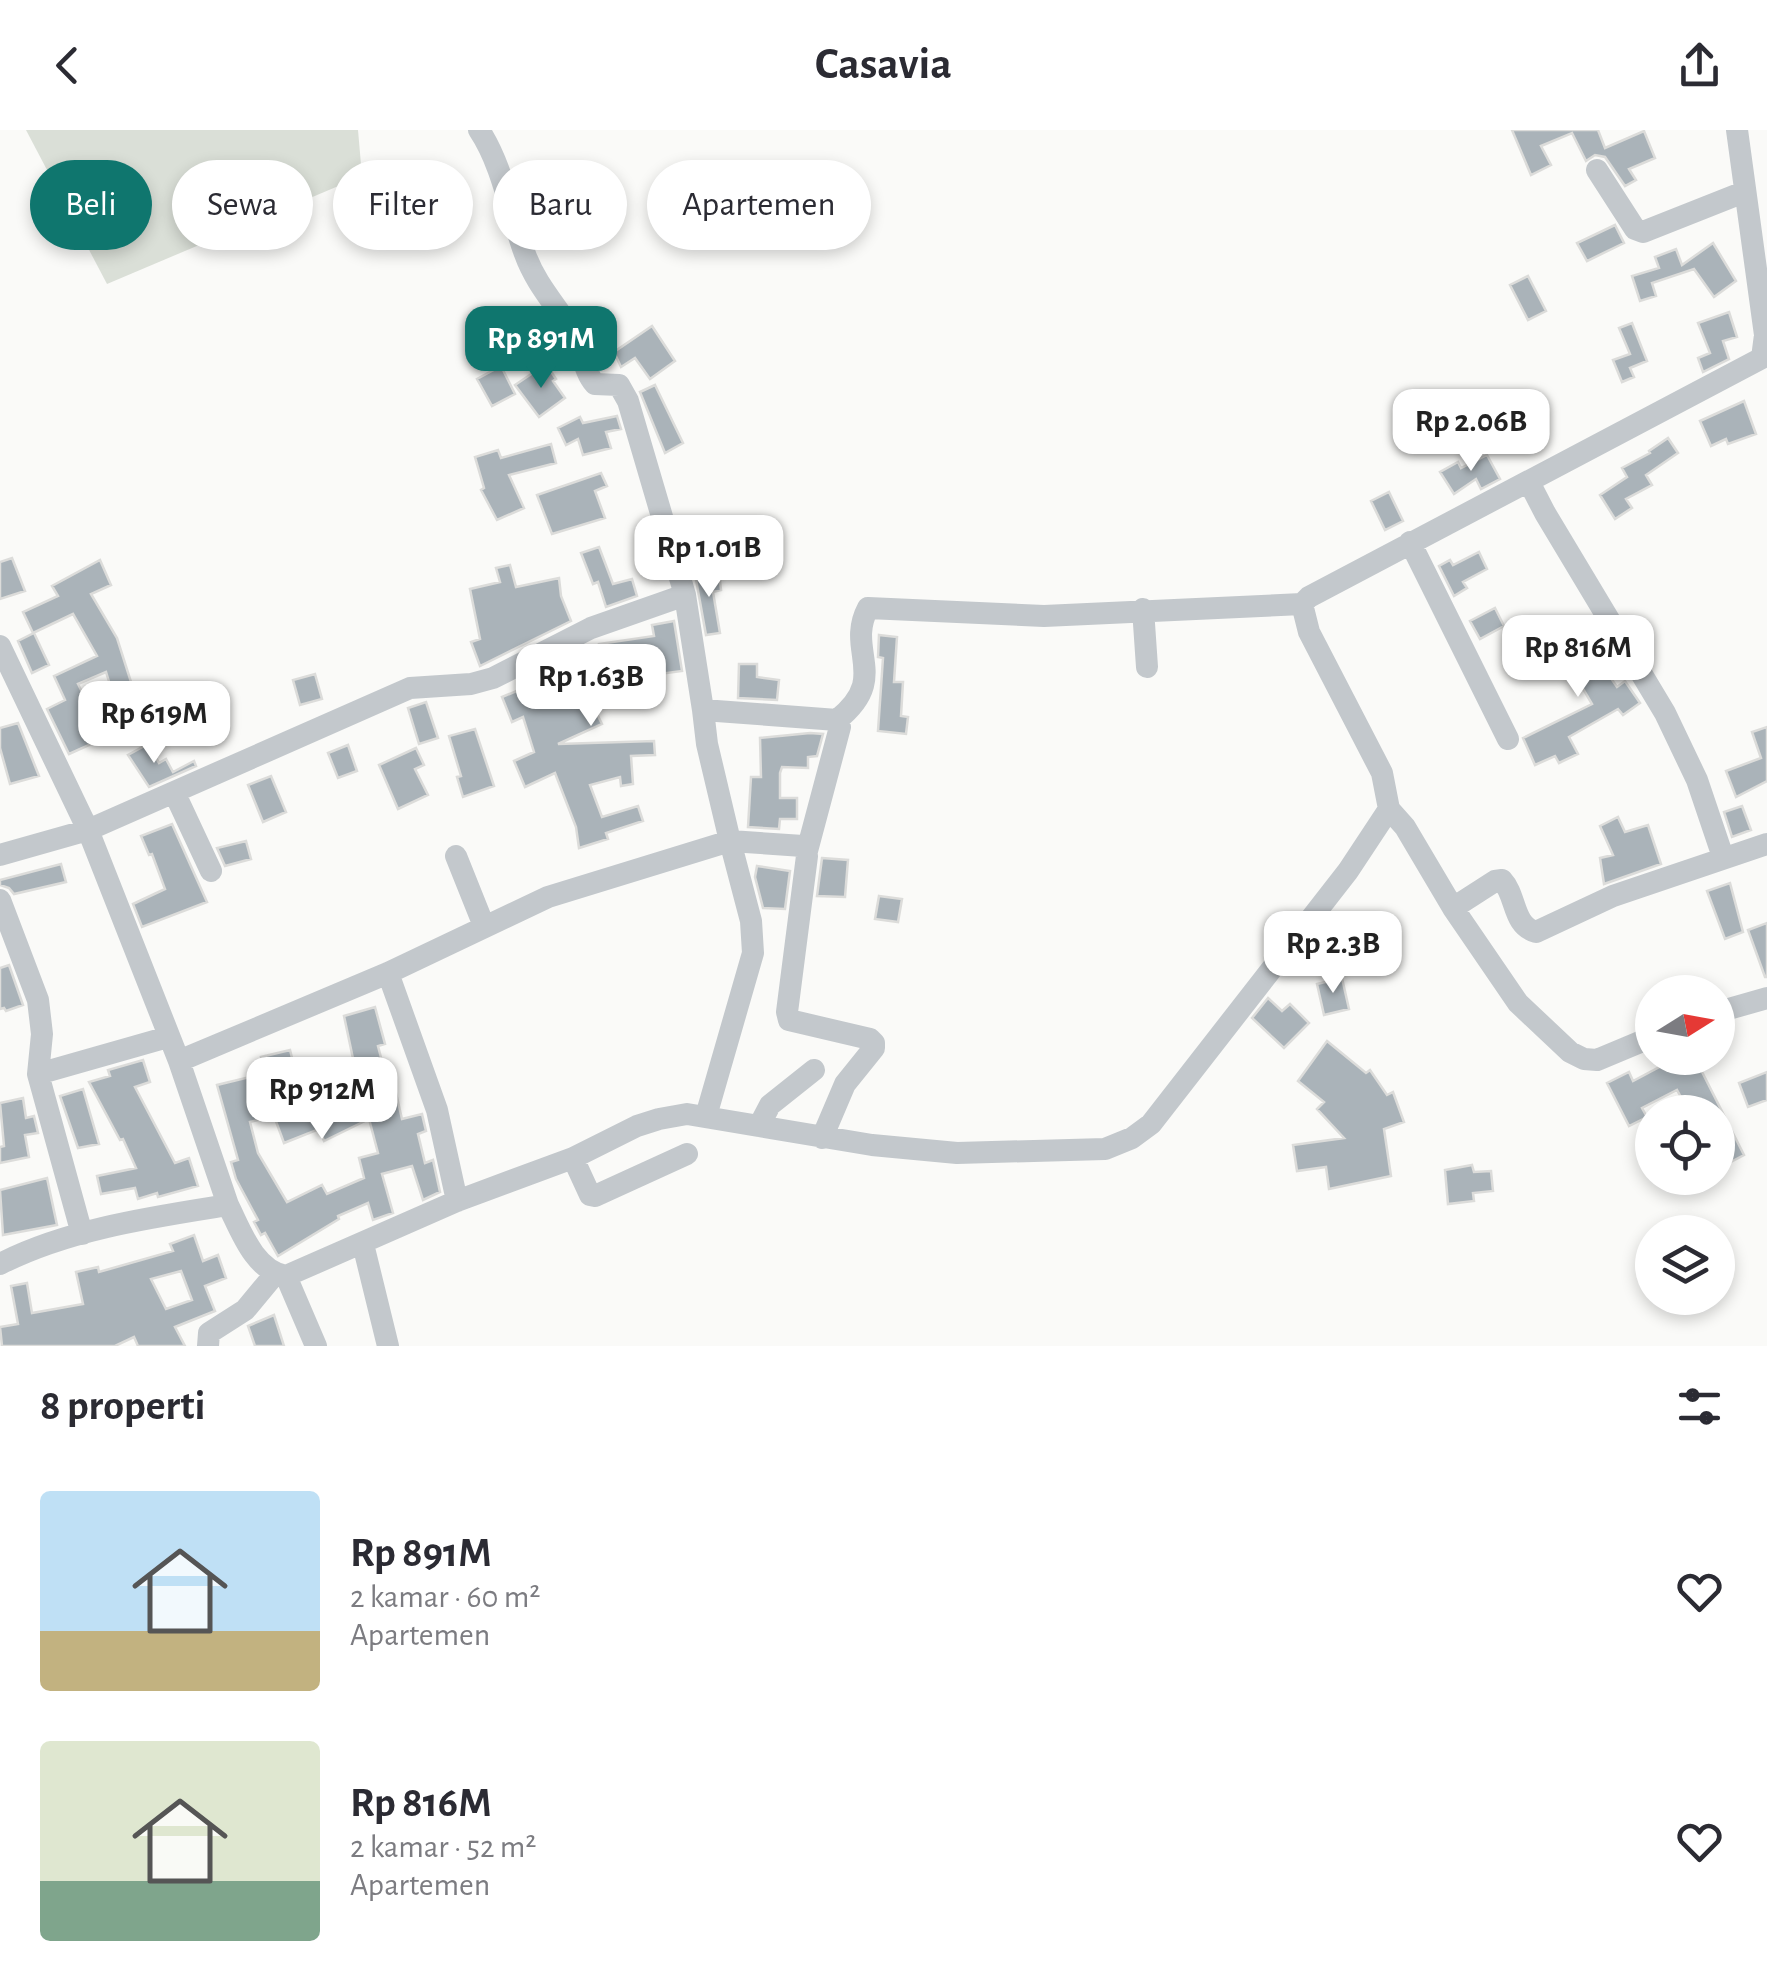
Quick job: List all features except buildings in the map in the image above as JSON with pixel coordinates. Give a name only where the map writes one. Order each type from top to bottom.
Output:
[{"type":"street","points":[[479,130],[493,155],[526,258],[543,291],[575,336],[589,377],[595,384],[616,384],[622,389],[685,596],[707,744],[751,921],[753,954],[706,1116]]},
{"type":"street","points":[[703,710],[837,720],[853,708],[864,685],[860,635],[868,608],[1044,616],[1302,604],[1410,542],[1766,357],[1737,130]]},
{"type":"street","points":[[1596,170],[1635,229],[1643,232],[1744,192]]},
{"type":"street","points":[[1528,482],[1666,713],[1697,780],[1723,857]]},
{"type":"street","points":[[1410,542],[1508,739]]},
{"type":"street","points":[[0,854],[88,830],[410,688],[471,684],[492,678],[591,628],[685,596]]},
{"type":"street","points":[[1302,604],[1309,632],[1382,772],[1388,809],[1405,827],[1453,908],[1518,1003],[1570,1052],[1596,1060],[1635,1044]]},
{"type":"street","points":[[1144,609],[1148,668]]},
{"type":"street","points":[[0,646],[88,830],[179,1062],[228,1205],[266,1269],[280,1276],[316,1346]]},
{"type":"street","points":[[822,1138],[845,1084],[874,1048],[874,1043],[789,1020],[787,1012],[807,851],[840,727],[837,720]]},
{"type":"street","points":[[175,794],[211,871]]},
{"type":"street","points":[[208,1346],[209,1334],[216,1326],[245,1310],[280,1276],[573,1158],[659,1119],[687,1114],[706,1116],[822,1138],[957,1153],[1076,1152],[1106,1149],[1132,1138],[1151,1124],[1370,842],[1388,809]]},
{"type":"street","points":[[179,1062],[388,973],[548,897],[730,840],[784,842],[803,846],[807,851]]},
{"type":"street","points":[[1453,908],[1494,881],[1502,880],[1508,885],[1519,919],[1527,929],[1536,932],[1613,896],[1767,844]]},
{"type":"street","points":[[456,856],[484,926]]},
{"type":"street","points":[[0,900],[42,1016],[38,1074],[82,1234]]},
{"type":"street","points":[[388,973],[437,1110],[457,1202]]},
{"type":"street","points":[[1735,1007],[1767,998]]},
{"type":"street","points":[[38,1074],[168,1036]]},
{"type":"street","points":[[759,1126],[770,1105],[814,1070]]},
{"type":"street","points":[[573,1158],[590,1195],[594,1196],[687,1154]]},
{"type":"street","points":[[0,1264],[82,1234],[228,1205]]},
{"type":"street","points":[[363,1244],[388,1346]]},
{"type":"shaded area","points":[[26,130],[358,130],[361,160],[333,160],[333,188],[313,197],[313,160],[172,160],[172,250],[187,250],[107,284],[89,250],[152,250],[152,160],[42,160]]}]
